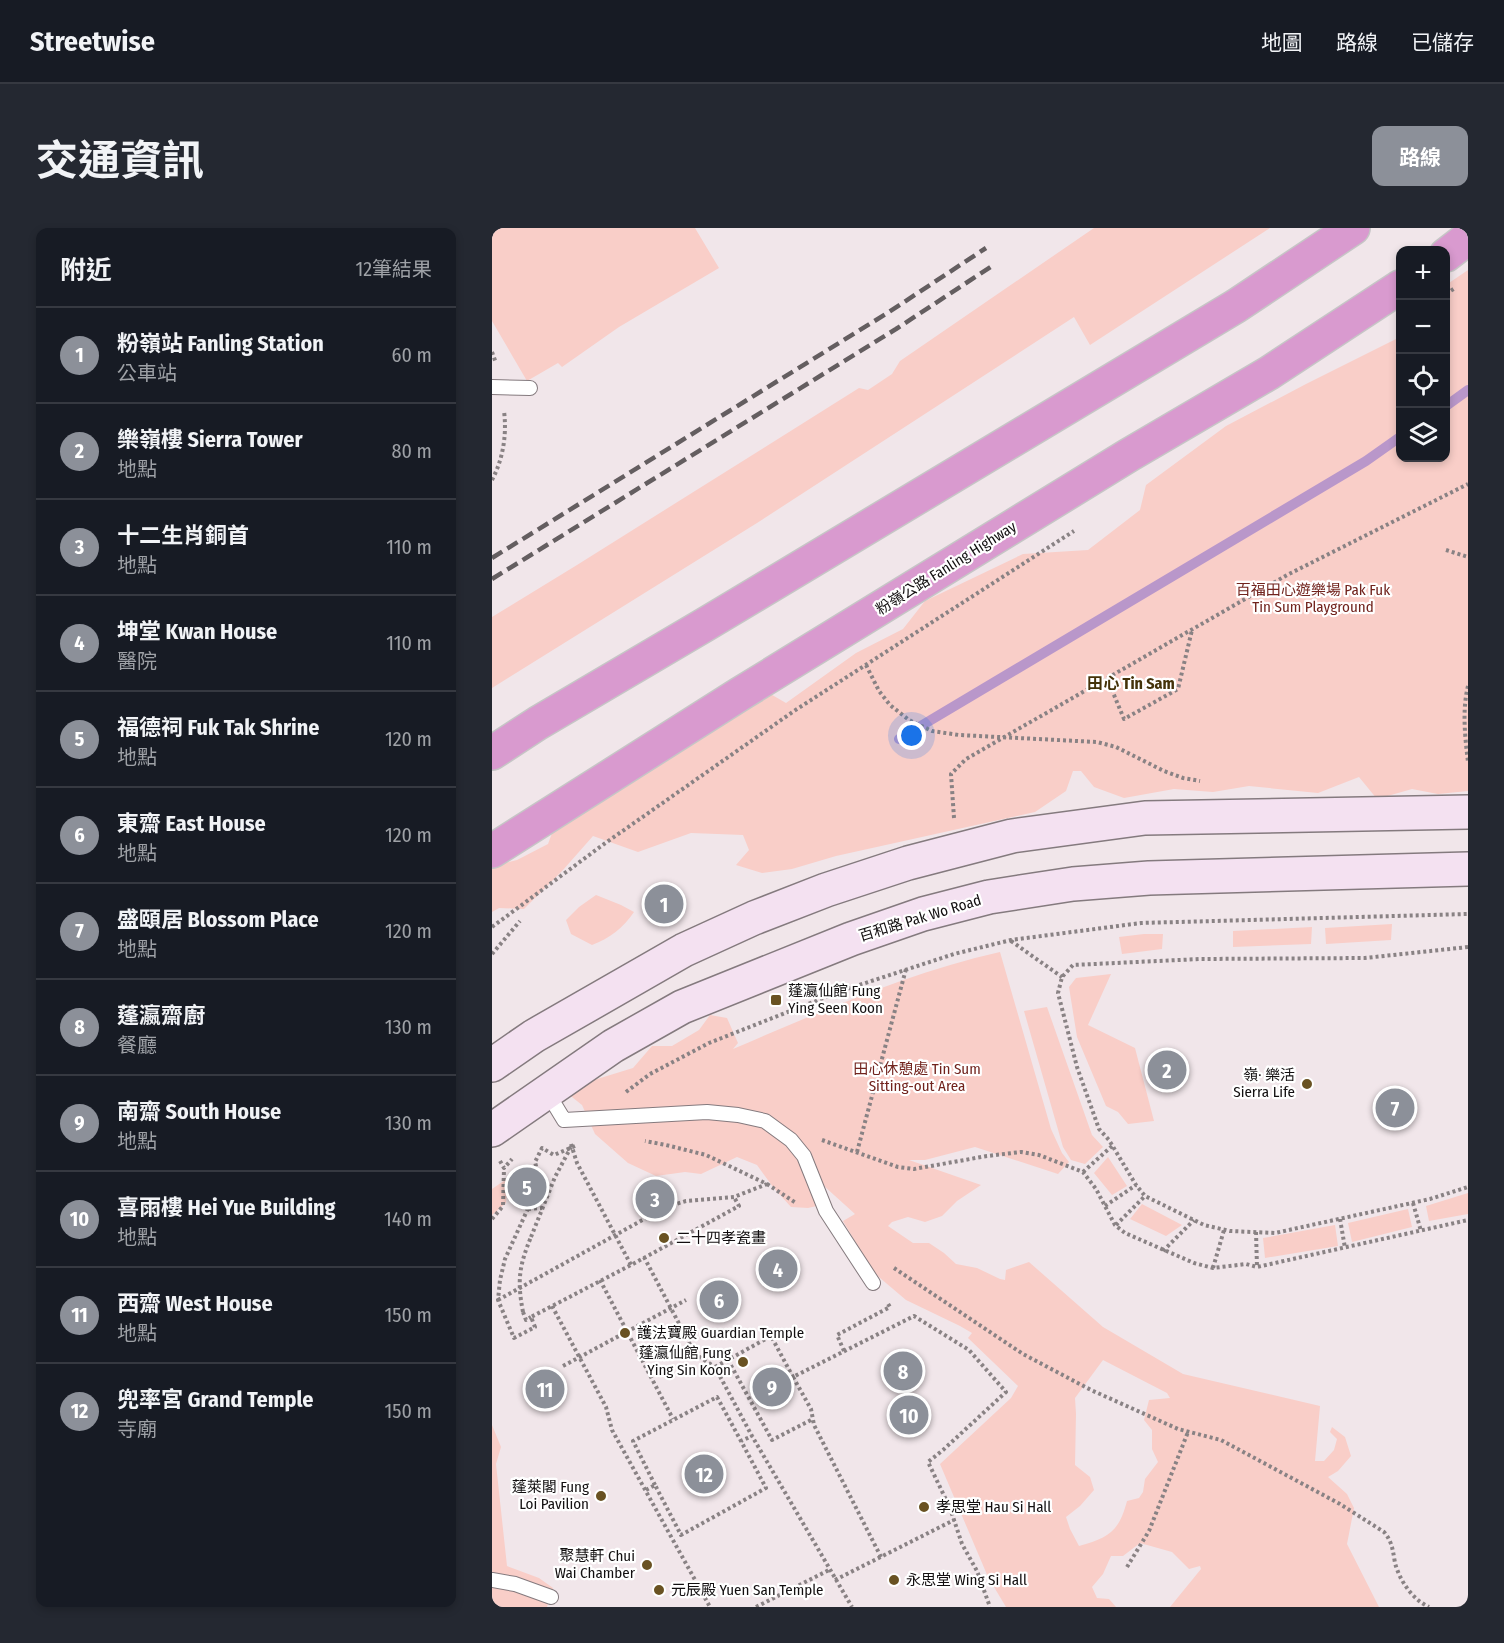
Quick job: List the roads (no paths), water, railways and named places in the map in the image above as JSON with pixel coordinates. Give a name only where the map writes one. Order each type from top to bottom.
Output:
[{"type":"highway","points":[[492,753],[538,723],[1236,306],[1353,228]]},
{"type":"highway","points":[[1450,252],[1468,238]]},
{"type":"highway","name":"粉嶺公路 Fanling Highway","points":[[492,851],[1129,455],[1269,373],[1396,290]]},
{"type":"main road","points":[[492,1065],[534,1036],[684,950],[754,918],[826,890],[908,863],[1012,836],[1145,818],[1468,812]]},
{"type":"main road","name":"百和路 Pak Wo Road","points":[[494,1142],[547,1092],[613,1047],[682,1007],[851,939],[923,914],[989,897],[1073,884],[1149,878],[1468,869]]},
{"type":"lane","points":[[497,387],[530,388]]},
{"type":"lane","points":[[547,1092],[564,1120],[707,1112],[765,1121],[791,1140],[804,1156],[826,1211],[873,1283]]},
{"type":"lane","points":[[492,1580],[515,1584],[551,1597]]},
{"type":"waterway","points":[[1450,403],[1468,390]]},
{"type":"waterway","points":[[899,739],[1366,461],[1396,440]]},
{"type":"railway","points":[[492,558],[889,312],[986,248]]},
{"type":"railway","points":[[492,579],[896,329],[995,264]]},
{"type":"place","name":"粉嶺站 Fanling Station","points":[[664,904]]},
{"type":"place","name":"蓬瀛仙館 Fung Ying Seen Koon","points":[[776,1000]]},
{"type":"place","name":"樂嶺樓 Sierra Tower","points":[[1167,1070]]},
{"type":"place","name":"嶺· 樂活 Sierra Life","points":[[1307,1084]]},
{"type":"place","name":"盛頤居 Blossom Place","points":[[1395,1108]]},
{"type":"place","name":"福德祠 Fuk Tak Shrine","points":[[527,1187]]},
{"type":"place","name":"十二生肖銅首","points":[[655,1199]]},
{"type":"place","name":"二十四孝瓷畫","points":[[664,1238]]},
{"type":"place","name":"坤堂 Kwan House","points":[[778,1269]]},
{"type":"place","name":"東齋 East House","points":[[719,1300]]},
{"type":"place","name":"護法寶殿 Guardian Temple","points":[[625,1333]]},
{"type":"place","name":"蓬瀛仙館 Fung Ying Sin Koon","points":[[743,1362]]},
{"type":"place","name":"蓬瀛齋廚","points":[[903,1371]]},
{"type":"place","name":"南齋 South House","points":[[772,1387]]},
{"type":"place","name":"西齋 West House","points":[[545,1389]]},
{"type":"place","name":"喜雨樓 Hei Yue Building","points":[[909,1415]]},
{"type":"place","name":"兜率宮 Grand Temple","points":[[704,1474]]},
{"type":"place","name":"蓬萊閣 Fung Loi Pavilion","points":[[601,1496]]},
{"type":"place","name":"孝思堂 Hau Si Hall","points":[[924,1507]]},
{"type":"place","name":"聚慧軒 Chui Wai Chamber","points":[[647,1565]]},
{"type":"place","name":"永思堂 Wing Si Hall","points":[[894,1580]]},
{"type":"place","name":"元辰殿 Yuen San Temple","points":[[659,1590]]},
{"type":"district","name":"田心 Tin Sam","points":[[1131,683]]},
{"type":"park label","name":"百福田心遊樂場 Pak Fuk Tin Sum Playground","points":[[1313,598]]},
{"type":"park label","name":"田心休憩處 Tin Sum Sitting-out Area","points":[[917,1078]]}]
